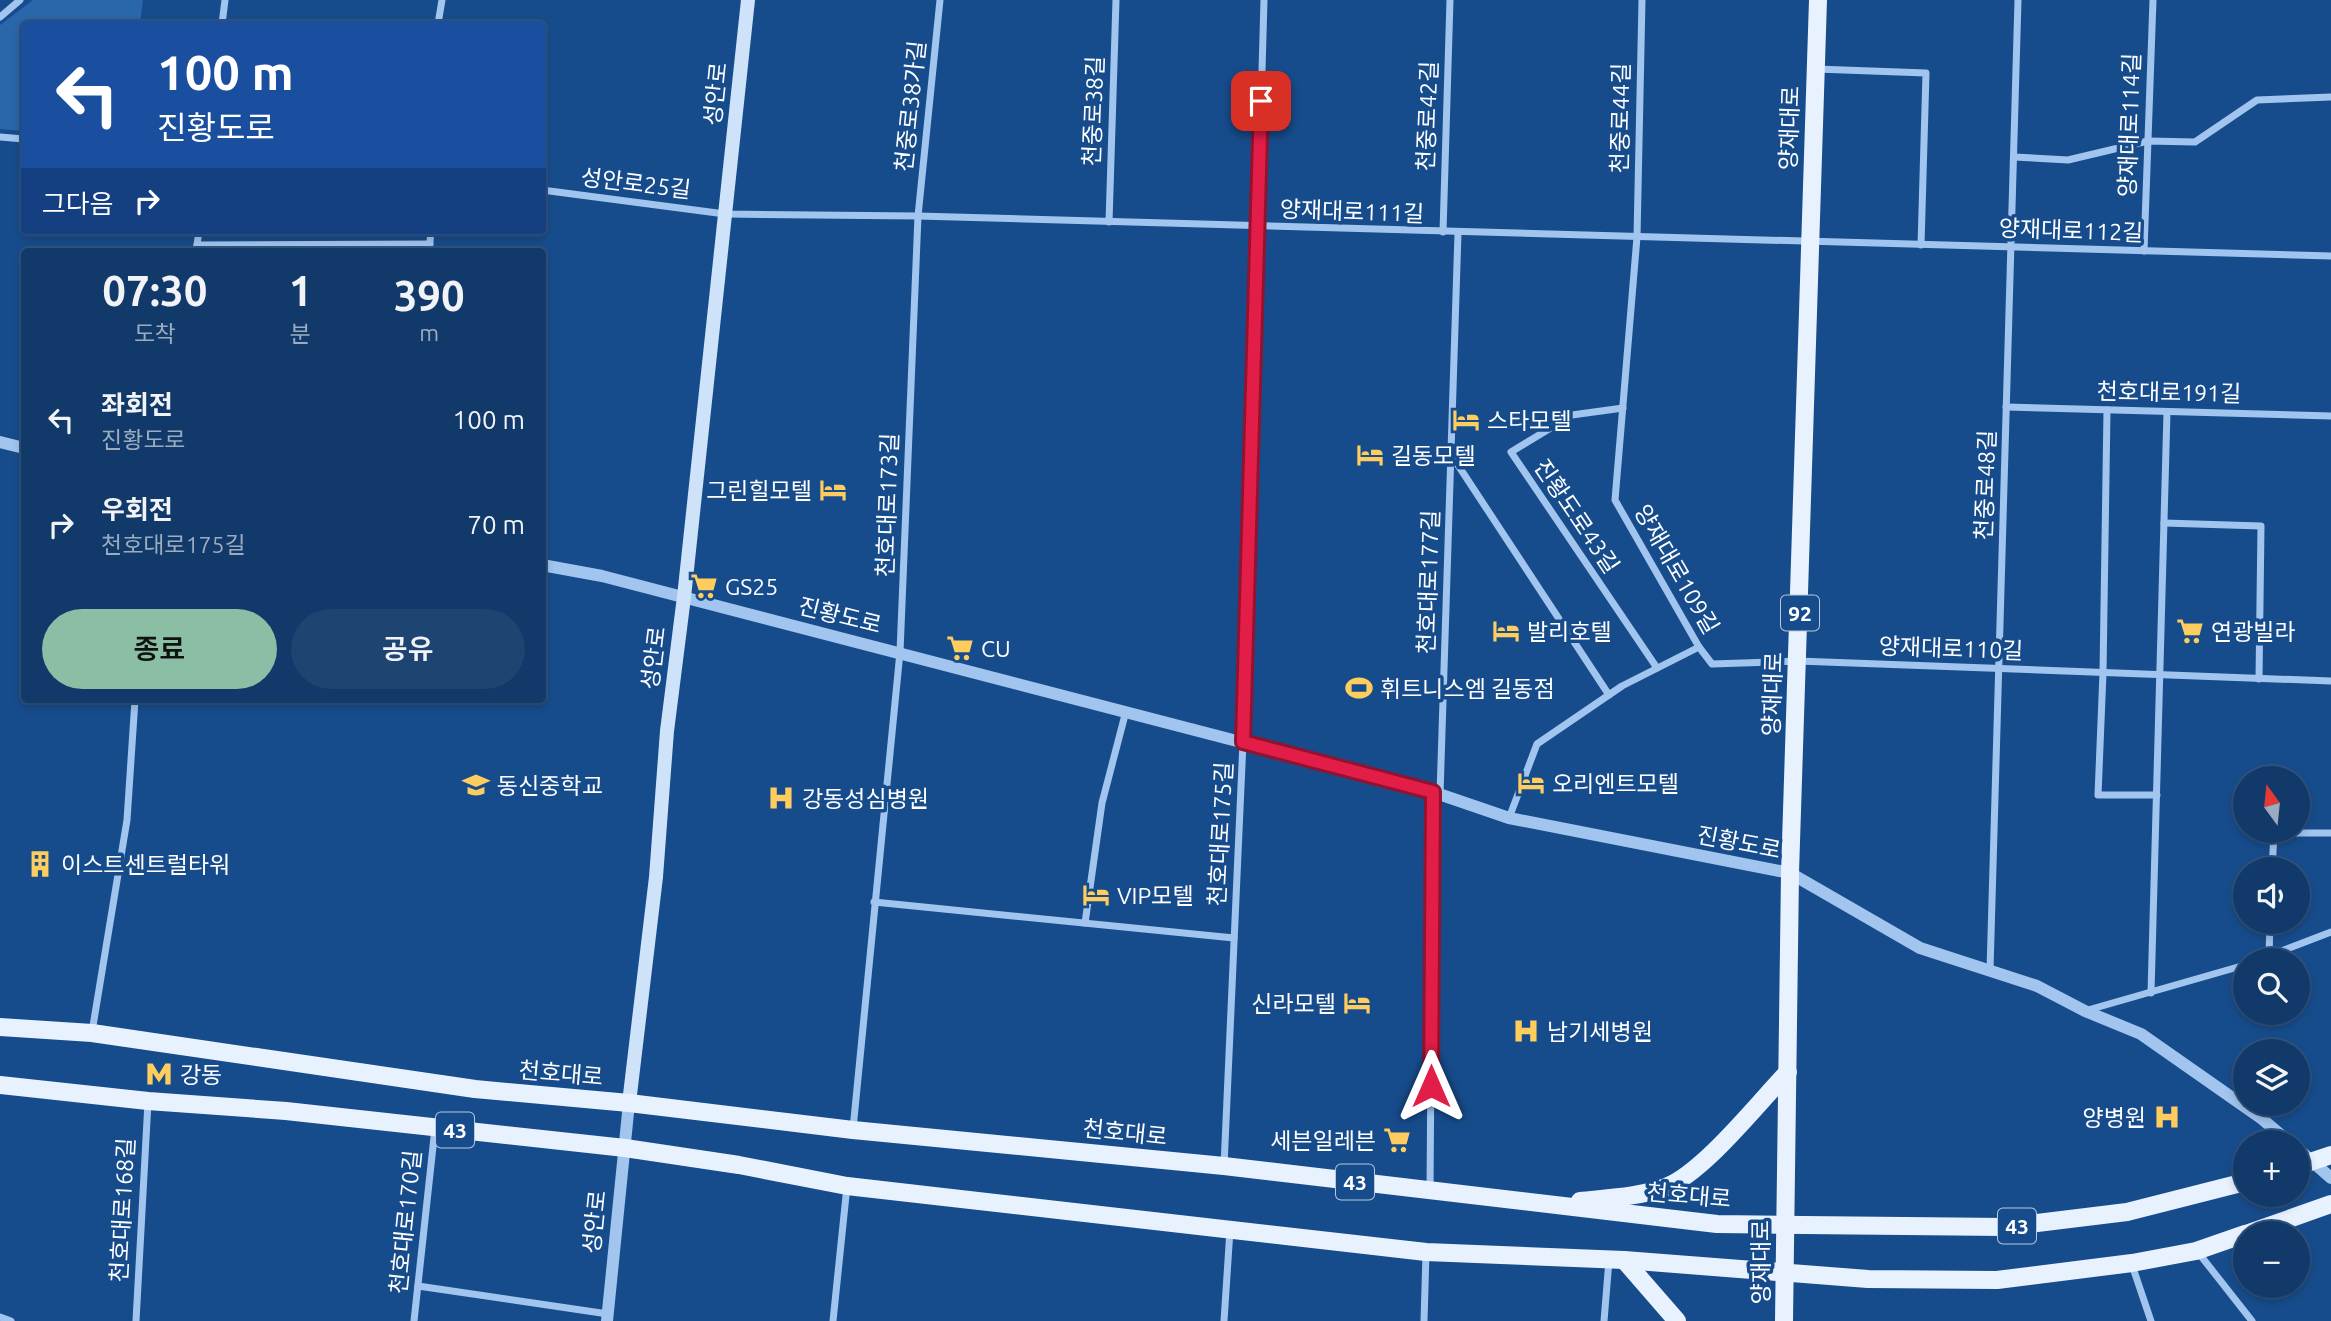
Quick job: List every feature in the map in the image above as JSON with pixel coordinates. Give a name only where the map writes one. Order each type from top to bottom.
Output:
[{"type":"main road","name":"성안로","points":[[629,1103],[656,877],[667,731],[684,597],[748,0]]},
{"type":"main road","name":"양재대로","points":[[1784,1321],[1790,873],[1818,0]]},
{"type":"main road","name":"천호대로","points":[[0,1027],[92,1033],[475,1090],[629,1103],[853,1130],[1224,1166],[1717,1224],[2004,1227],[2127,1212],[2233,1185]]},
{"type":"main road","points":[[1547,1205],[1636,1195],[1667,1186],[1696,1167],[1788,1072]]},
{"type":"main road","points":[[0,1086],[148,1101]]},
{"type":"main road","name":"43","points":[[148,1101],[286,1111],[625,1148],[739,1165],[847,1186],[1426,1252],[1617,1260],[1868,1279],[1997,1280],[2132,1264],[2196,1251],[2233,1238]]},
{"type":"main road","points":[[2310,1162],[2331,1155]]},
{"type":"main road","name":"43","points":[[2283,1221],[2331,1204]]},
{"type":"main road","points":[[1617,1260],[1677,1321]]},
{"type":"street","points":[[0,17],[20,0]]},
{"type":"street","points":[[222,21],[225,0]]},
{"type":"street","points":[[438,21],[442,0]]},
{"type":"street","name":"천중로38가길","points":[[918,216],[940,0]]},
{"type":"street","name":"천중로38길","points":[[1109,222],[1116,0]]},
{"type":"street","name":"천호대로175길","points":[[1224,1166],[1243,742],[1264,0]]},
{"type":"street","name":"천중로42길","points":[[1443,232],[1450,0]]},
{"type":"street","name":"천중로44길","points":[[1637,237],[1642,0]]},
{"type":"street","name":"천중로48길","points":[[1990,970],[2018,0]]},
{"type":"street","name":"양재대로114길","points":[[2144,251],[2153,0]]},
{"type":"street","name":"양재대로","points":[[1816,69],[1926,73],[1921,245]]},
{"type":"street","points":[[2014,157],[2067,159],[2148,141],[2195,142],[2257,100],[2331,97]]},
{"type":"street","points":[[0,137],[21,139]]},
{"type":"street","name":"성안로25길","points":[[546,191],[725,214]]},
{"type":"street","name":"양재대로111길","points":[[725,214],[918,216],[1810,242]]},
{"type":"street","name":"천호대로173길","points":[[853,1130],[900,652],[918,216]]},
{"type":"street","name":"천호대로177길","points":[[1430,1192],[1437,793],[1458,233]]},
{"type":"street","name":"양재대로109길","points":[[1637,237],[1615,500],[1699,647],[1712,664],[1798,661]]},
{"type":"street","name":"양재대로112길","points":[[1810,242],[2331,256]]},
{"type":"street","points":[[197,248],[430,248]]},
{"type":"street","name":"천호대로191길","points":[[2006,407],[2331,416]]},
{"type":"street","name":"진황도로43길","points":[[1623,408],[1572,415],[1511,452],[1657,668]]},
{"type":"street","points":[[2107,410],[2103,673],[2098,795],[2157,795]]},
{"type":"street","points":[[2151,993],[2167,412]]},
{"type":"street","points":[[0,442],[21,447]]},
{"type":"street","points":[[1451,454],[1609,695]]},
{"type":"street","points":[[2164,523],[2261,526],[2259,679]]},
{"type":"street","name":"진황도로","points":[[546,566],[601,576],[1126,711],[1437,793],[1509,818],[1790,873],[1920,948],[2037,986],[2085,1011],[2141,1034],[2275,1130]]},
{"type":"street","points":[[1509,818],[1537,744],[1609,695],[1699,647]]},
{"type":"street","name":"양재대로110길","points":[[1798,661],[2331,681]]},
{"type":"street","points":[[92,1033],[127,820],[135,703]]},
{"type":"street","points":[[1084,923],[1102,803],[1126,711]]},
{"type":"street","points":[[2273,857],[2274,833],[2331,833]]},
{"type":"street","name":"천호대로175길","points":[[874,902],[1234,938]]},
{"type":"street","points":[[2290,948],[2331,932]]},
{"type":"street","points":[[2085,1011],[2233,969]]},
{"type":"street","name":"천호대로168길","points":[[136,1321],[148,1101]]},
{"type":"street","name":"성안로","points":[[607,1317],[629,1103]]},
{"type":"street","name":"천호대로170길","points":[[414,1321],[435,1128]]},
{"type":"street","points":[[2310,1167],[2331,1178]]},
{"type":"street","points":[[833,1321],[847,1186]]},
{"type":"street","points":[[1224,1321],[1230,1229]]},
{"type":"street","points":[[2196,1251],[2252,1321]]},
{"type":"street","points":[[1424,1321],[1426,1252]]},
{"type":"street","points":[[1604,1321],[1617,1260]]},
{"type":"street","points":[[2132,1264],[2151,1321]]},
{"type":"street","points":[[418,1286],[607,1317]]},
{"type":"street","points":[[0,1317],[11,1321]]},
{"type":"shaded area","points":[[33,0],[143,0],[140,21],[21,21],[21,131],[0,129],[0,25]]},
{"type":"place","name":"스타모텔","points":[[1466,420]]},
{"type":"place","name":"길동모텔","points":[[1370,455]]},
{"type":"place","name":"그린힐모텔","points":[[833,490]]},
{"type":"place","name":"GS25","points":[[704,586]]},
{"type":"place","name":"발리호텔","points":[[1506,631]]},
{"type":"place","name":"연광빌라","points":[[2190,631]]},
{"type":"place","name":"CU","points":[[960,648]]},
{"type":"place","name":"휘트니스엠 길동점","points":[[1359,688]]},
{"type":"place","name":"오리엔트모텔","points":[[1531,783]]},
{"type":"place","name":"동신중학교","points":[[476,785]]},
{"type":"place","name":"강동성심병원","points":[[781,798]]},
{"type":"place","name":"이스트센트럴타워","points":[[40,864]]},
{"type":"place","name":"VIP모텔","points":[[1096,895]]},
{"type":"place","name":"신라모텔","points":[[1357,1003]]},
{"type":"place","name":"남기세병원","points":[[1526,1031]]},
{"type":"place","name":"강동","points":[[159,1074]]},
{"type":"place","name":"양병원","points":[[2167,1117]]},
{"type":"place","name":"세븐일레븐","points":[[1397,1140]]},
{"type":"route","points":[[1261,101],[1243,742],[1433,792],[1431,1086]]}]
